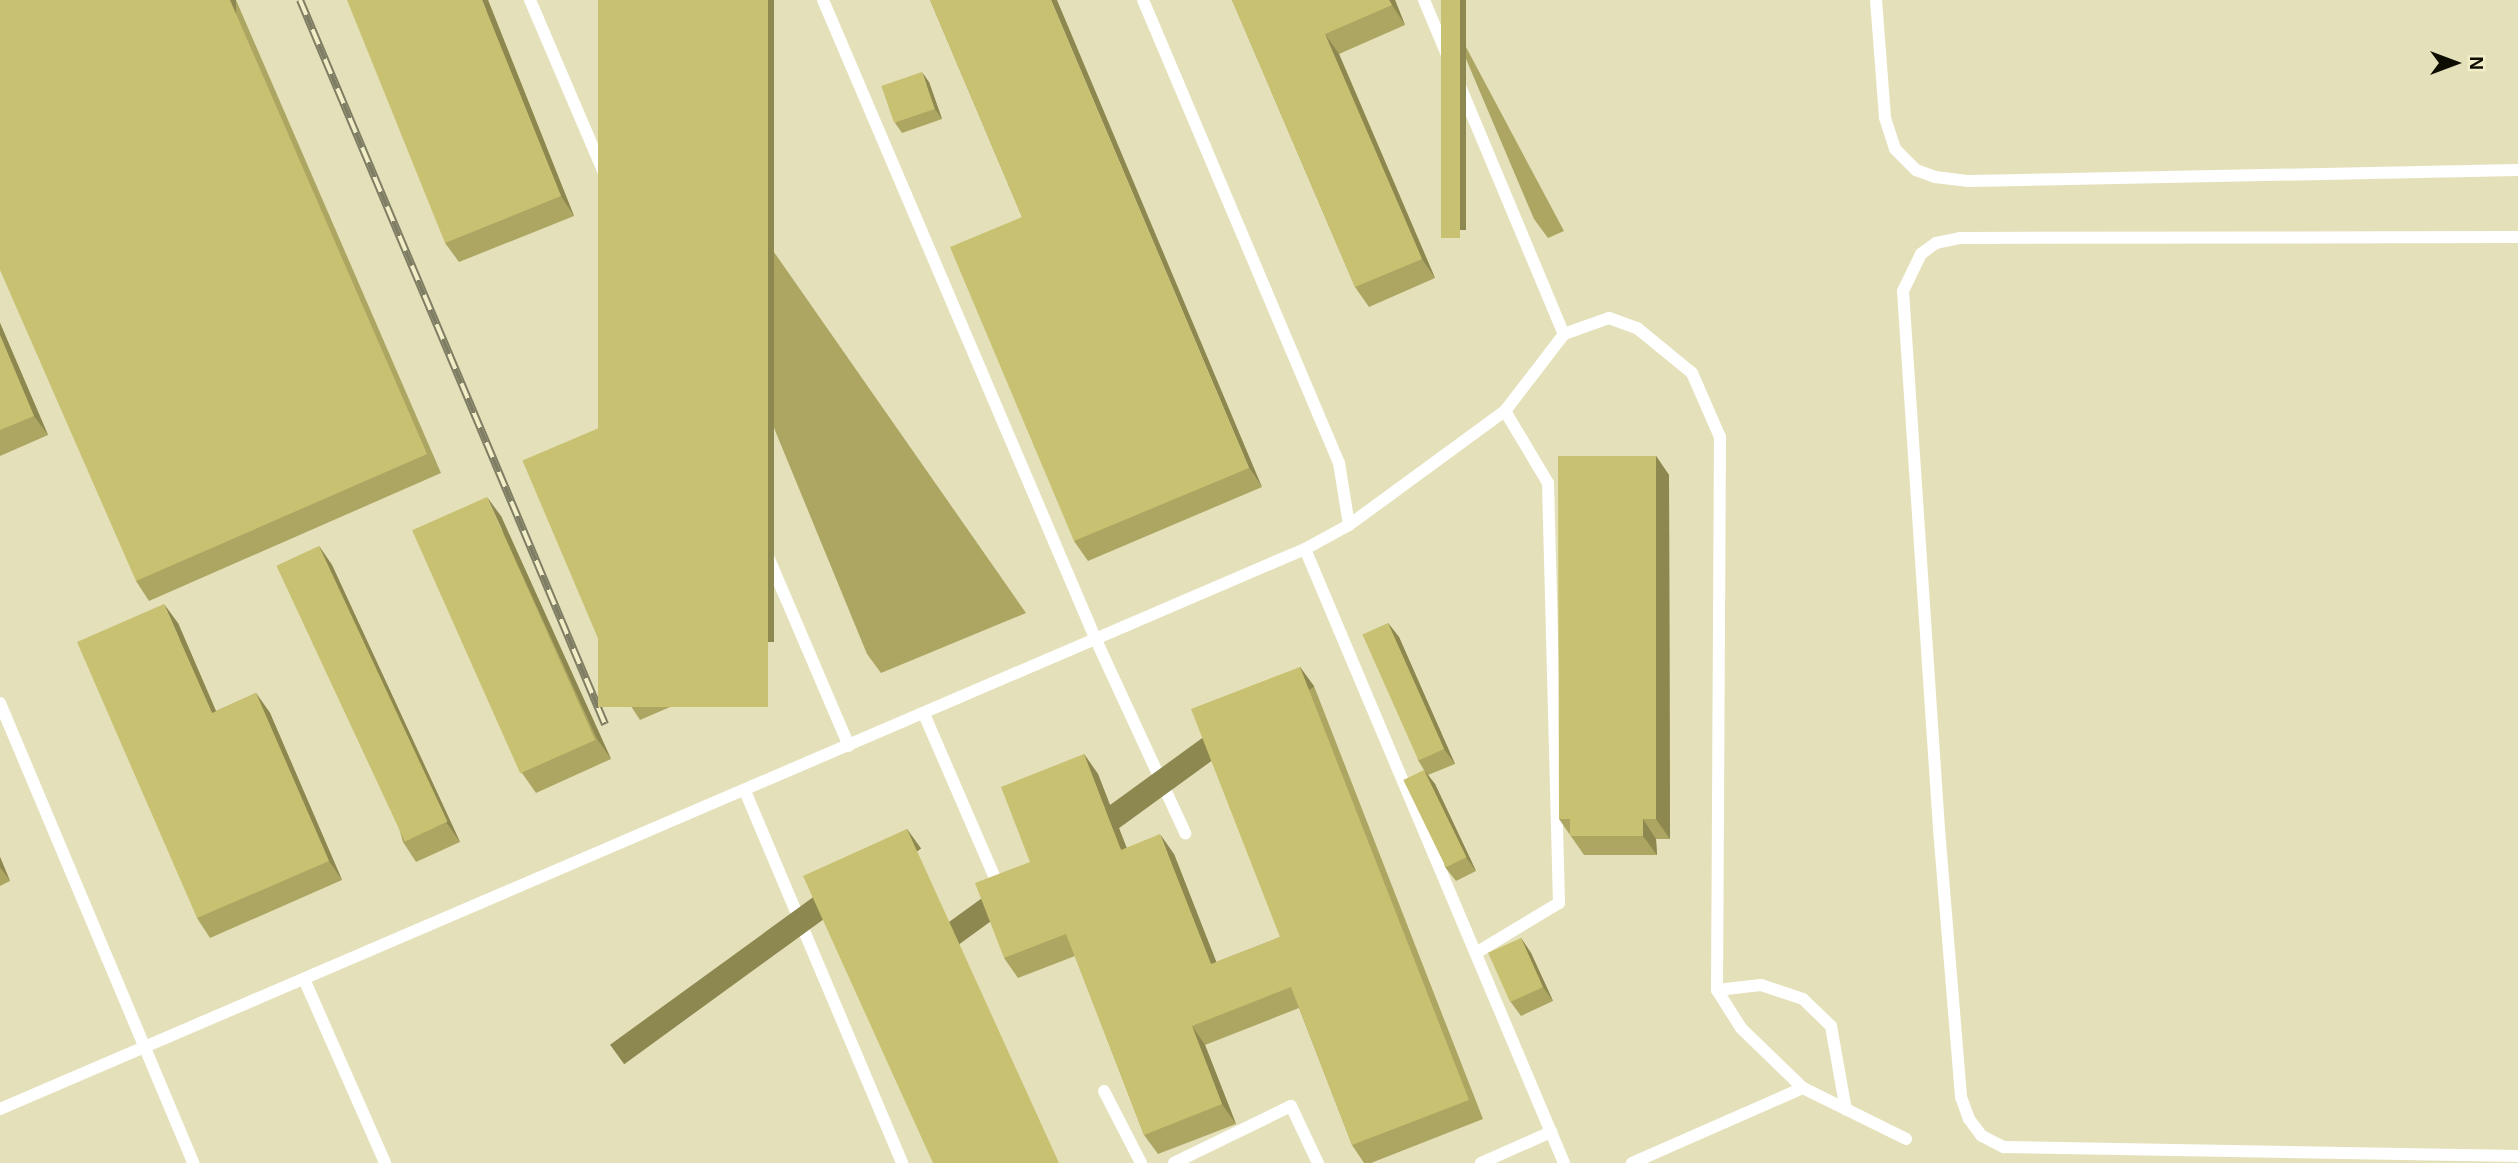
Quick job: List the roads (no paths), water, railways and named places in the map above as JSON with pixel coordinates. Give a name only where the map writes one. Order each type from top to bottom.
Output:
[{"type":"lane","points":[[530,0],[849,746]]},
{"type":"lane","points":[[823,0],[1096,640],[1185,833]]},
{"type":"lane","points":[[1143,0],[1339,463],[1349,525]]},
{"type":"lane","points":[[1424,0],[1564,334]]},
{"type":"lane","points":[[1876,0],[1885,118],[1895,149],[1916,170],[1935,177],[1969,181],[2518,170]]},
{"type":"lane","points":[[2518,237],[1960,238],[1936,243],[1922,254],[1903,292],[1942,869],[1961,1097],[1969,1119],[1982,1136],[2004,1147],[2518,1156]]},
{"type":"lane","points":[[0,1109],[1306,549],[1349,525],[1505,411],[1564,334],[1609,318],[1637,328],[1692,373],[1720,438],[1717,990],[1741,1028],[1803,1088],[1906,1139]]},
{"type":"lane","points":[[1476,953],[1559,903],[1548,483],[1505,411]]},
{"type":"lane","points":[[1306,549],[1564,1163]]},
{"type":"lane","points":[[0,703],[193,1163]]},
{"type":"lane","points":[[924,714],[997,883]]},
{"type":"lane","points":[[745,791],[902,1163]]},
{"type":"lane","points":[[304,979],[385,1163]]},
{"type":"lane","points":[[1717,990],[1761,985],[1803,999],[1831,1026],[1846,1110]]},
{"type":"lane","points":[[1632,1163],[1803,1088]]},
{"type":"lane","points":[[1104,1091],[1141,1163]]},
{"type":"lane","points":[[1174,1163],[1291,1106],[1318,1163]]},
{"type":"lane","points":[[1481,1163],[1551,1132]]},
{"type":"railway","points":[[300,0],[605,724]]}]
